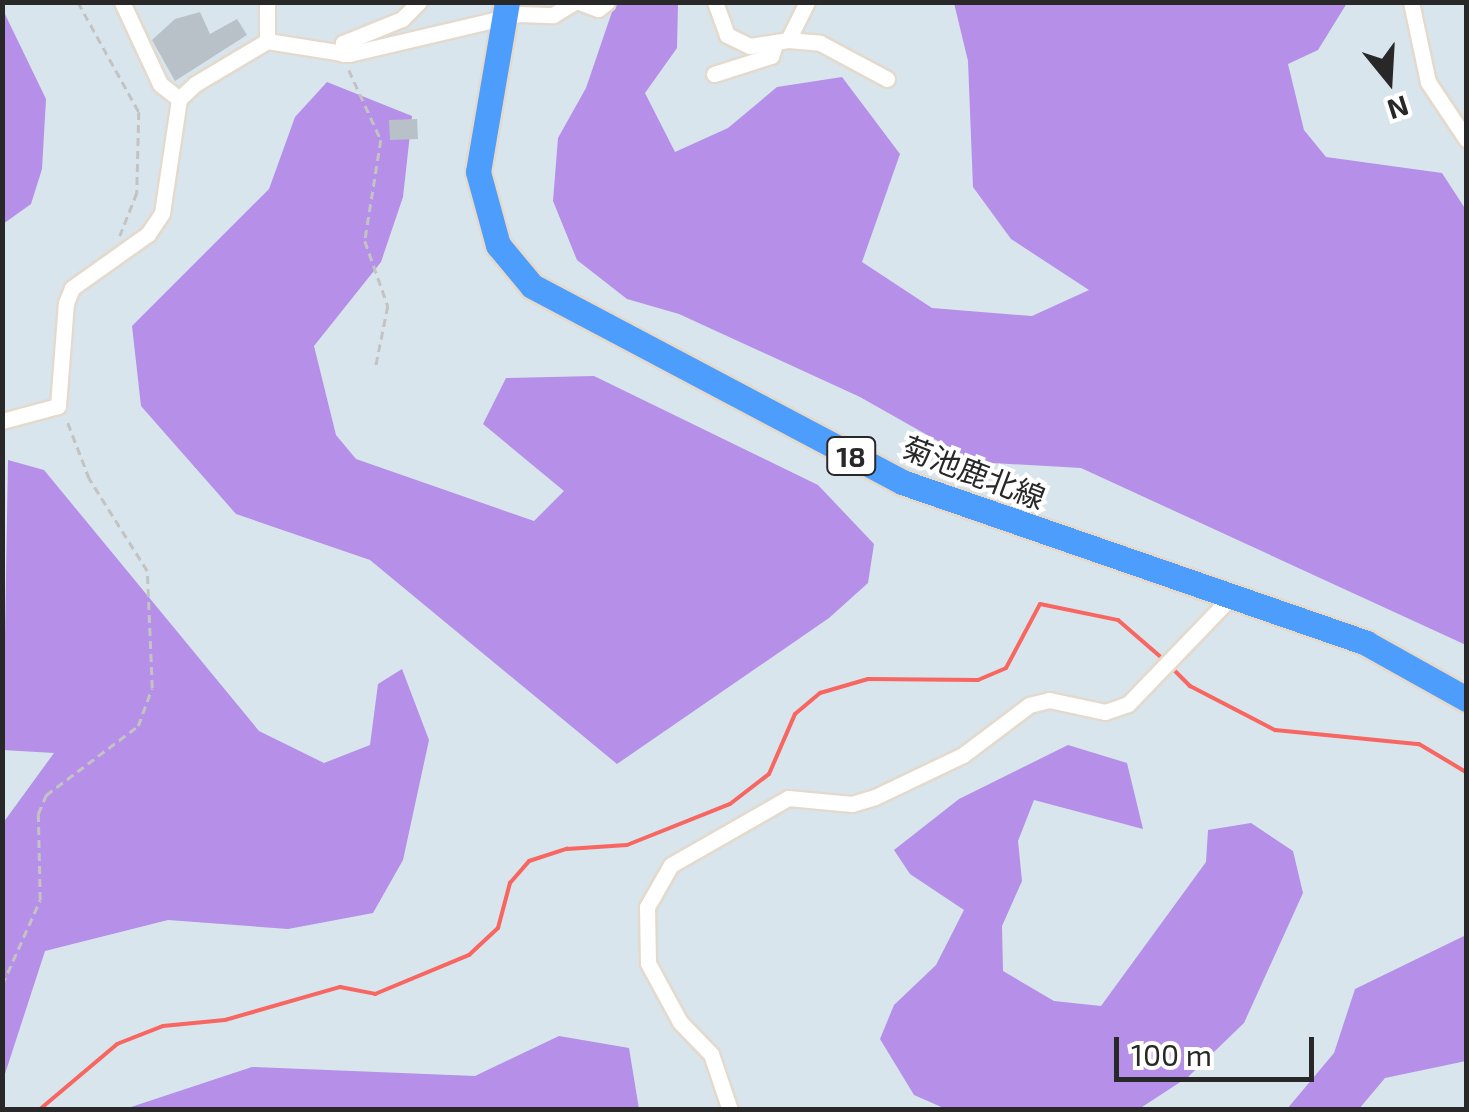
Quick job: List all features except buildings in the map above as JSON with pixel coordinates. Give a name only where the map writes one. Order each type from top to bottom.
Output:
[{"type":"main road","name":"菊池鹿北線","points":[[507,10],[478,172],[498,244],[532,286],[902,482],[1366,643],[1466,700]]},
{"type":"street","points":[[122,2],[165,92],[179,99]]},
{"type":"street","points":[[266,2],[267,41]]},
{"type":"street","points":[[342,54],[344,42],[402,20],[419,2]]},
{"type":"street","points":[[2,421],[58,406],[72,288],[125,250],[162,213],[179,99],[267,41],[342,54],[507,10],[553,15],[577,2],[598,9],[608,2]]},
{"type":"street","points":[[715,2],[738,43],[820,43],[887,79]]},
{"type":"street","points":[[714,74],[771,56],[807,2]]},
{"type":"street","points":[[1411,2],[1428,82],[1466,139]]},
{"type":"street","points":[[730,1110],[712,1054],[680,1022],[648,963],[647,907],[671,865],[788,798],[852,804],[875,797],[964,755],[1028,705],[1049,700],[1105,712],[1128,704],[1231,597]]},
{"type":"path","points":[[78,2],[139,112],[138,193],[120,232],[125,250]]},
{"type":"path","points":[[342,54],[381,140],[365,241],[388,306],[376,366]]},
{"type":"path","points":[[2,985],[40,900],[38,814],[46,795],[138,726],[152,688],[148,570],[89,479],[58,406]]},
{"type":"shaded area","points":[[615,3],[678,3],[677,48],[645,93],[675,152],[728,128],[777,87],[842,77],[900,154],[862,262],[932,308],[1032,316],[1089,290],[1011,239],[973,187],[968,61],[954,3],[1347,3],[1318,50],[1288,64],[1304,130],[1326,157],[1442,173],[1466,210],[1466,645],[1081,468],[975,462],[860,397],[679,314],[627,299],[577,260],[553,201],[558,138],[586,88]]},
{"type":"shaded area","points":[[2,8],[46,99],[42,169],[31,204],[3,224]]},
{"type":"shaded area","points":[[327,82],[412,116],[403,197],[381,262],[314,346],[336,435],[356,459],[534,521],[564,491],[483,424],[506,378],[594,376],[818,485],[874,544],[868,583],[829,618],[617,764],[370,560],[236,514],[141,406],[132,326],[269,189],[295,117]]},
{"type":"shaded area","points":[[8,460],[44,470],[259,731],[324,763],[370,745],[378,684],[402,669],[429,740],[403,860],[373,913],[288,929],[168,920],[45,951],[3,1080],[3,823],[54,753],[3,750]]},
{"type":"shaded area","points":[[1068,745],[1127,763],[1143,829],[1034,800],[1018,841],[1022,881],[1002,926],[1003,971],[1054,1001],[1101,1006],[1206,862],[1208,830],[1251,823],[1293,851],[1303,893],[1244,1023],[1188,1077],[1139,1109],[946,1109],[914,1095],[880,1039],[894,1005],[936,965],[964,910],[910,874],[894,850],[959,799]]},
{"type":"shaded area","points":[[1466,935],[1466,1061],[1385,1078],[1359,1109],[1287,1109],[1334,1053],[1355,989]]},
{"type":"shaded area","points":[[559,1036],[629,1048],[639,1109],[125,1109],[252,1067],[475,1076]]},
{"type":"waterway","points":[[39,1110],[117,1044],[163,1026],[225,1020],[340,987],[375,994],[469,955],[498,928],[510,883],[529,861],[567,849],[627,845],[730,804],[769,774],[795,714],[820,693],[868,679],[978,680],[1006,668],[1040,604],[1118,620],[1162,658]]},
{"type":"waterway","points":[[1169,665],[1190,686],[1275,730],[1419,744],[1466,772]]}]
